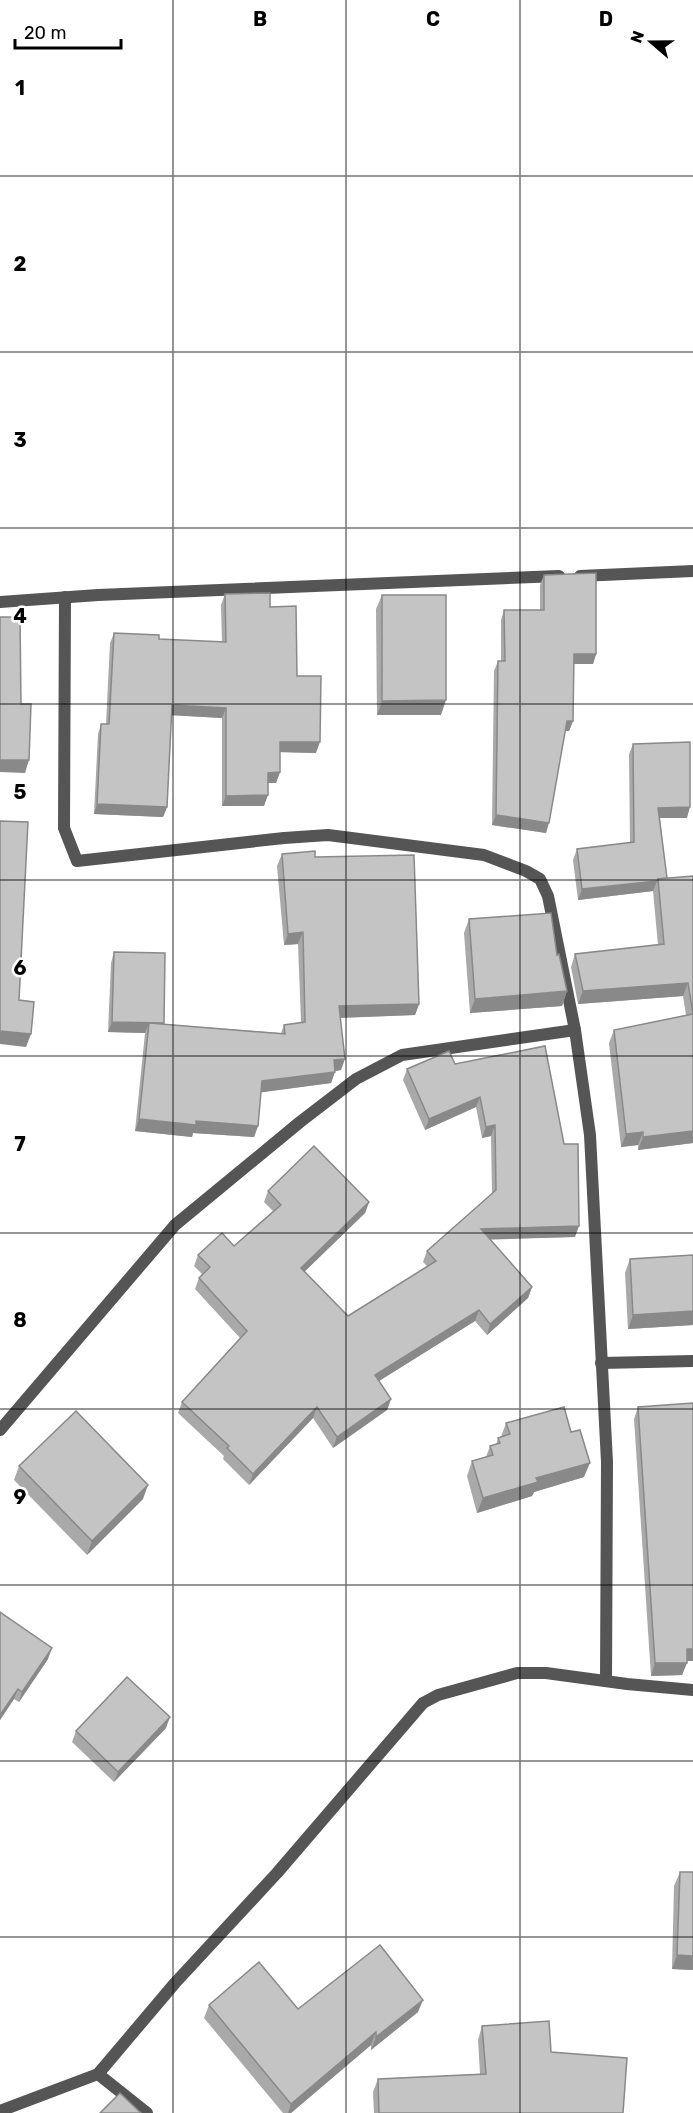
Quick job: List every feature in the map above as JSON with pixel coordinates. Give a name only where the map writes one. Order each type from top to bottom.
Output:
[{"type":"street","points":[[0,602],[65,597],[693,571]]},
{"type":"street","points":[[65,597],[64,828],[77,861],[328,835],[484,855],[526,870],[540,879],[548,896],[575,1030],[590,1135],[607,1462],[606,1681]]},
{"type":"street","points":[[0,1430],[175,1226],[300,1122],[356,1079],[402,1055],[575,1030]]},
{"type":"street","points":[[601,1363],[693,1360]]},
{"type":"street","points":[[0,2111],[98,2074],[175,1983],[278,1873],[423,1703],[438,1695],[517,1673],[546,1673],[693,1690]]},
{"type":"street","points":[[98,2074],[147,2113]]},
{"type":"building","points":[[596,573],[596,654],[574,654],[573,721],[567,721],[549,823],[496,815],[498,661],[505,661],[504,610],[544,610],[544,575]]},
{"type":"building","points":[[270,593],[270,607],[296,606],[297,676],[321,676],[320,742],[280,742],[280,772],[268,773],[268,795],[226,796],[226,708],[172,705],[167,807],[97,804],[101,724],[109,724],[114,633],[159,635],[159,639],[226,642],[225,594]]},
{"type":"building","points":[[382,595],[446,595],[446,700],[382,701]]},
{"type":"building","points":[[0,617],[20,617],[21,704],[31,704],[29,760],[0,760]]},
{"type":"building","points":[[690,742],[690,807],[658,808],[667,878],[582,889],[577,849],[634,842],[633,744]]},
{"type":"building","points":[[0,821],[28,822],[19,1000],[34,1002],[31,1034],[0,1031]]},
{"type":"building","points":[[315,851],[315,857],[414,855],[419,1004],[339,1006],[345,1059],[334,1060],[335,1072],[262,1081],[258,1126],[196,1121],[196,1125],[139,1119],[149,1023],[285,1034],[284,1025],[305,1022],[303,932],[288,934],[282,854]]},
{"type":"building","points":[[693,876],[693,1014],[688,983],[583,991],[575,954],[664,944],[658,879]]},
{"type":"building","points":[[551,913],[557,955],[559,954],[567,991],[475,999],[469,919]]},
{"type":"building","points":[[114,952],[165,953],[164,1023],[112,1022]]},
{"type":"building","points":[[693,1014],[693,1131],[643,1137],[643,1132],[626,1134],[614,1030]]},
{"type":"building","points":[[545,1046],[564,1144],[578,1144],[579,1226],[481,1229],[532,1287],[490,1324],[479,1310],[375,1375],[391,1399],[337,1437],[317,1407],[253,1474],[227,1448],[229,1446],[182,1402],[247,1331],[199,1278],[210,1267],[198,1255],[222,1233],[234,1246],[281,1205],[268,1191],[314,1146],[369,1202],[301,1268],[348,1316],[436,1261],[427,1251],[496,1190],[495,1125],[486,1127],[480,1097],[429,1119],[407,1069],[449,1051],[455,1064]]},
{"type":"building","points":[[693,1255],[693,1311],[633,1315],[630,1259]]},
{"type":"building","points":[[693,1403],[693,1649],[687,1649],[687,1663],[655,1663],[638,1407]]},
{"type":"building","points":[[564,1407],[571,1432],[580,1430],[590,1463],[536,1478],[538,1482],[483,1498],[472,1461],[493,1455],[490,1446],[500,1443],[498,1438],[510,1434],[506,1423]]},
{"type":"building","points":[[76,1411],[148,1485],[92,1541],[19,1466]]},
{"type":"building","points":[[0,1612],[52,1648],[22,1692],[18,1689],[0,1715]]},
{"type":"building","points":[[127,1677],[170,1717],[118,1772],[76,1731]]},
{"type":"building","points":[[680,1872],[693,1872],[693,1956],[677,1955]]},
{"type":"building","points":[[380,1945],[423,2000],[376,2037],[376,2032],[291,2104],[209,2005],[259,1962],[298,2009]]},
{"type":"building","points":[[549,2021],[551,2052],[627,2058],[623,2113],[379,2113],[378,2079],[486,2074],[482,2026]]},
{"type":"building","points":[[120,2093],[141,2113],[100,2113]]}]
